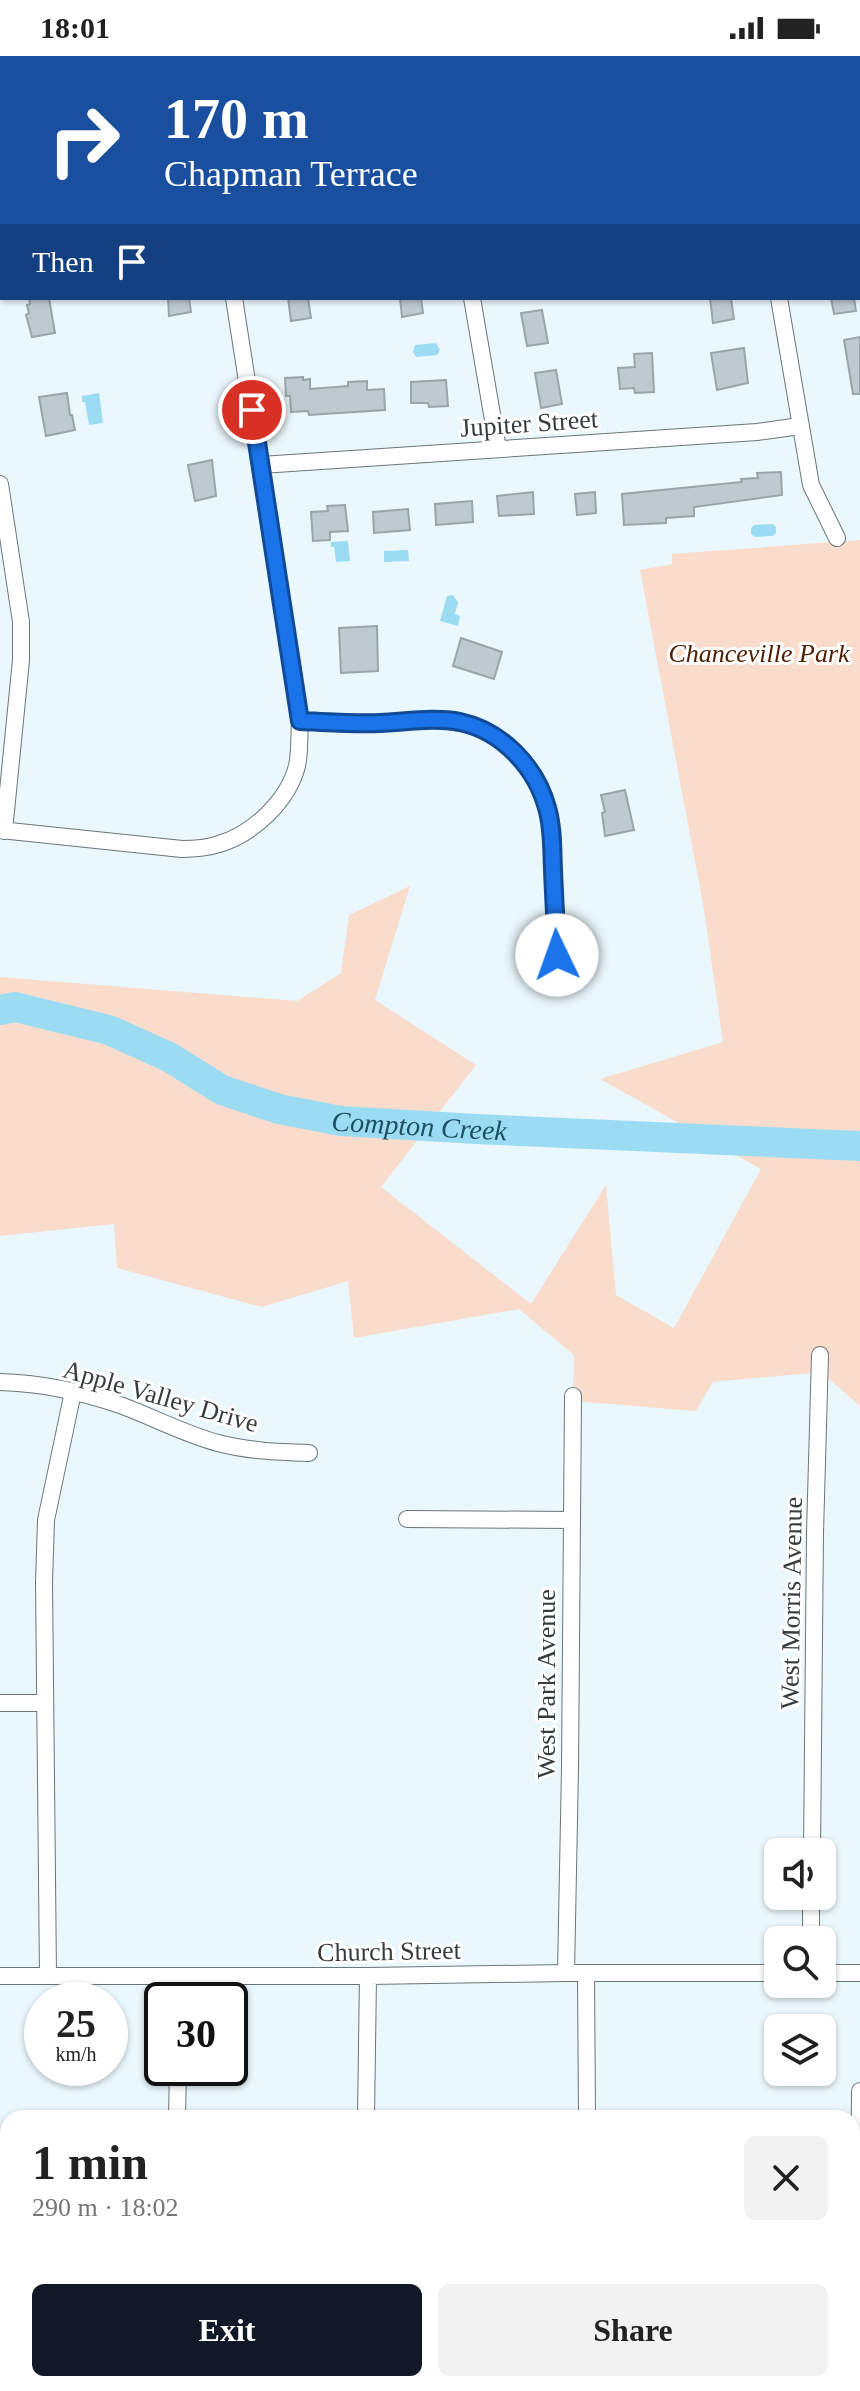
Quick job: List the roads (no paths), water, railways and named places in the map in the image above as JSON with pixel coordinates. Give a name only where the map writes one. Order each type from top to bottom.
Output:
[{"type":"street","points":[[0,484],[21,635],[21,660],[2,831],[182,849],[222,843],[255,824],[270,812],[282,796],[297,766],[300,721],[234,300]]},
{"type":"street","points":[[472,300],[498,449]]},
{"type":"street","points":[[779,300],[811,485],[837,538]]},
{"type":"street","name":"Jupiter Street","points":[[261,465],[741,433],[800,426]]},
{"type":"street","points":[[300,721],[360,724],[460,722],[494,736],[515,752],[528,767],[548,810],[557,955]]},
{"type":"street","name":"West Morris Avenue","points":[[812,1838],[820,1355]]},
{"type":"street","name":"Apple Valley Drive","points":[[0,1382],[20,1382],[73,1392],[122,1406],[220,1444],[265,1452],[309,1453]]},
{"type":"street","points":[[48,1975],[46,1520],[73,1392]]},
{"type":"street","name":"West Park Avenue","points":[[566,1973],[573,1396]]},
{"type":"street","points":[[407,1519],[571,1520]]},
{"type":"street","points":[[0,1703],[45,1703]]},
{"type":"street","points":[[586,1973],[587,2110]]},
{"type":"street","name":"Church Street","points":[[0,1976],[764,1973]]},
{"type":"street","points":[[836,1973],[860,1973]]},
{"type":"street","points":[[180,1976],[180,1982]]},
{"type":"street","points":[[366,2110],[368,1976]]},
{"type":"street","points":[[177,2110],[178,2086]]},
{"type":"street","points":[[860,2091],[860,2203]]},
{"type":"water","points":[[436,343],[440,350],[437,355],[416,357],[413,352],[415,345]]},
{"type":"water","points":[[99,393],[103,423],[89,425],[82,396]]},
{"type":"water","points":[[773,524],[776,533],[773,536],[755,537],[751,534],[754,525]]},
{"type":"water","points":[[348,541],[350,561],[336,562],[331,542]]},
{"type":"water","points":[[408,550],[409,561],[384,562],[384,551]]},
{"type":"water","points":[[453,595],[458,602],[455,614],[460,616],[458,626],[440,621],[447,596]]},
{"type":"waterway","name":"Compton Creek","points":[[0,1010],[15,1007],[109,1030],[169,1057],[222,1090],[279,1109],[341,1121],[860,1146]]},
{"type":"park label","name":"Chanceville Park","points":[[759,653]]}]
